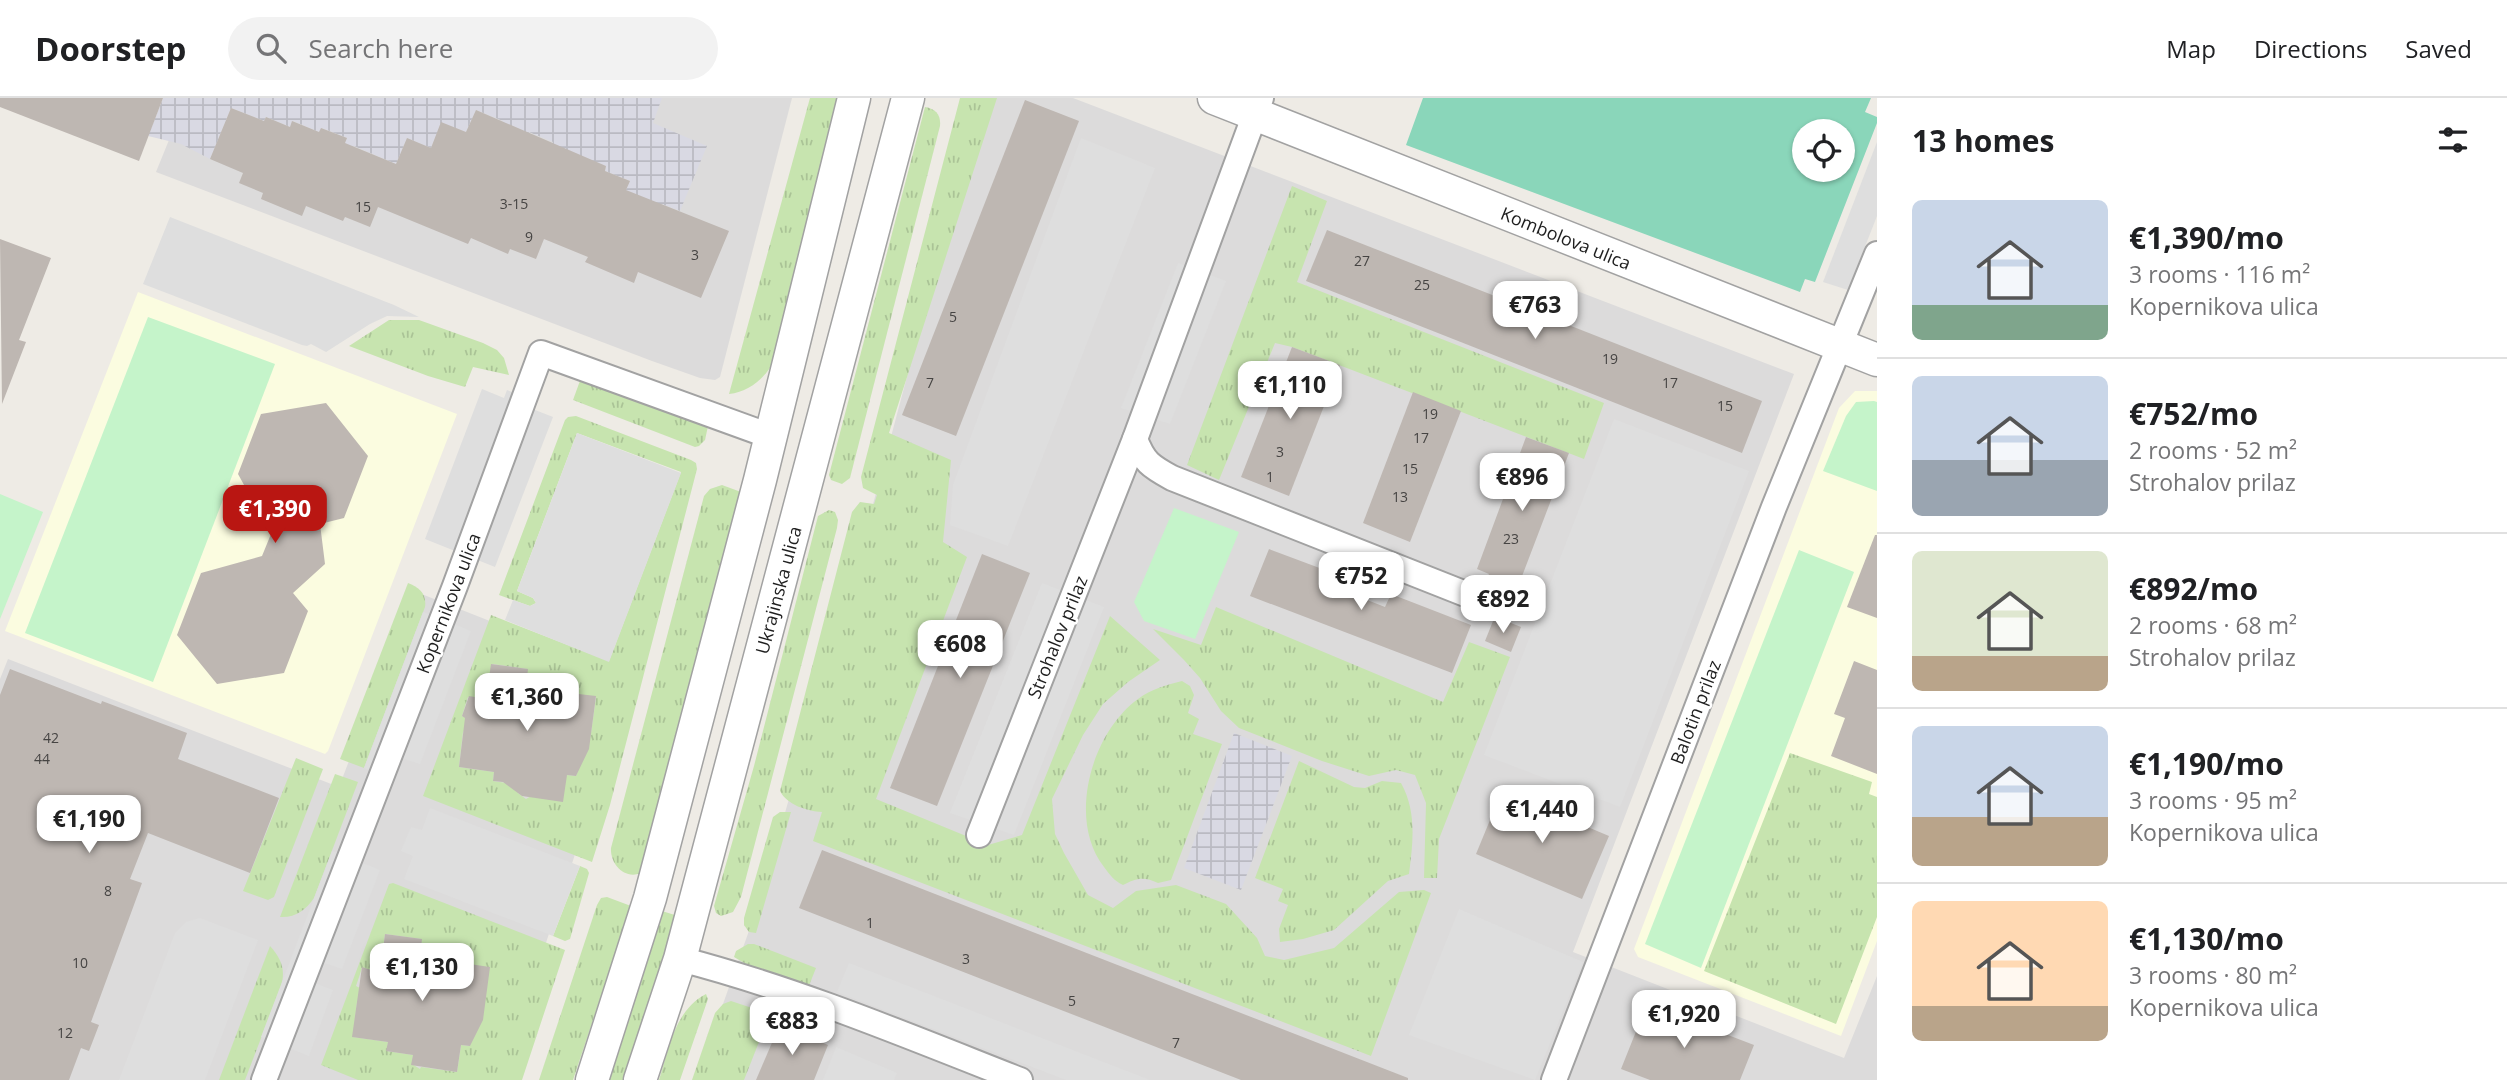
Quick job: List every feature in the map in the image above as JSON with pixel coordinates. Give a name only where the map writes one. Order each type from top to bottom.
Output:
[{"type":"street","points":[[592,1080],[650,898],[770,436],[854,98]]},
{"type":"street","name":"Ukrajinska ulica","points":[[640,1080],[680,959],[908,98]]},
{"type":"street","name":"Kombolova ulica","points":[[1214,98],[1258,106],[1877,360]]},
{"type":"street","name":"Strohalov prilaz","points":[[979,835],[1135,439],[1258,106]]},
{"type":"street","name":"Balotin prilaz","points":[[1554,1080],[1784,484],[1877,254]]},
{"type":"street","name":"Kopernikova ulica","points":[[264,1080],[450,598],[541,353],[770,436]]},
{"type":"street","points":[[1135,439],[1141,455],[1151,466],[1172,478],[1501,608]]},
{"type":"street","points":[[680,959],[724,970],[870,1022],[1020,1080]]},
{"type":"shaded area","points":[[163,98],[662,98],[653,123],[707,146],[680,211],[662,204],[660,209],[624,194],[630,181],[605,171],[606,166],[535,186],[553,142],[529,132],[524,142],[499,132],[503,121],[476,110],[466,132],[441,123],[431,148],[407,138],[396,164],[354,146],[343,148],[347,138],[322,128],[319,132],[293,121],[290,127],[266,117],[264,121],[231,108],[210,159],[181,144],[148,136]]},
{"type":"shaded area","points":[[186,98],[792,98],[720,377],[715,380],[700,378],[652,361],[156,172]]},
{"type":"shaded area","points":[[981,98],[1073,98],[1794,374],[1573,952],[1844,1058],[1877,976],[1877,1080],[696,1080],[761,897],[875,497]]},
{"type":"shaded area","points":[[1081,138],[1155,168],[1008,546],[950,525],[953,485]]},
{"type":"shaded area","points":[[1877,142],[1877,216],[1848,290],[1823,282]]},
{"type":"shaded area","points":[[170,217],[419,317],[387,316],[326,352],[311,344],[302,345],[143,284]]},
{"type":"shaded area","points":[[1178,263],[1226,281],[1170,424],[1121,408]]},
{"type":"shaded area","points":[[138,292],[457,414],[325,754],[5,631]]},
{"type":"shaded area","points":[[482,389],[504,398],[507,390],[533,400],[530,408],[553,417],[495,567],[425,539]]},
{"type":"shaded area","points":[[1855,391],[1877,391],[1877,941],[1841,1036],[1638,957],[1634,949],[1839,408]]},
{"type":"shaded area","points":[[1614,419],[1749,471],[1620,807],[1484,755]]},
{"type":"shaded area","points":[[577,433],[681,473],[609,662],[505,620],[513,600],[530,606],[536,603],[533,598],[517,591]]},
{"type":"shaded area","points":[[1042,583],[1104,607],[1014,835],[950,813]]},
{"type":"shaded area","points":[[414,591],[631,677],[501,1080],[0,1080],[0,679],[8,659],[339,787]]},
{"type":"shaded area","points":[[423,612],[471,631],[420,764],[397,757],[388,779],[364,768]]},
{"type":"shaded area","points":[[1234,733],[1292,756],[1241,890],[1184,868]]},
{"type":"shaded area","points":[[430,808],[580,866],[553,936],[404,879],[413,856],[401,851],[411,827],[422,830]]},
{"type":"shaded area","points":[[332,851],[380,870],[342,969],[319,961],[312,982],[333,990],[309,1056],[261,1037]]},
{"type":"shaded area","points":[[1459,909],[1583,962],[1535,1080],[1409,1035]]},
{"type":"shaded area","points":[[200,918],[258,940],[205,1080],[119,1080],[175,933],[186,922]]},
{"type":"shaded area","points":[[849,963],[1150,1080],[1066,1080],[837,992]]},
{"type":"shaded area","points":[[836,1047],[897,1073],[894,1080],[823,1080]]},
{"type":"green space","points":[[810,98],[843,98],[776,358],[757,382],[744,390],[729,394]]},
{"type":"green space","points":[[960,98],[997,98],[889,433],[951,460],[943,542],[967,557],[876,799],[988,845],[1022,835],[1110,616],[1160,660],[1128,682],[1103,704],[1083,735],[1052,799],[1055,834],[1088,895],[1113,908],[1136,891],[1176,885],[1226,904],[1257,938],[1265,956],[1284,960],[1334,948],[1399,892],[1424,890],[1431,893],[1371,1056],[813,841],[822,812],[798,806],[787,800],[780,791],[852,512],[860,502],[874,504],[877,495],[863,488],[861,477]]},
{"type":"green space","points":[[1423,98],[1871,98],[1865,112],[1877,117],[1877,123],[1855,179],[1855,119],[1792,119],[1792,182],[1854,182],[1815,282],[1805,279],[1800,292],[1406,145]]},
{"type":"green space","points":[[925,107],[937,113],[940,126],[850,478],[842,484],[831,480],[829,475]]},
{"type":"green space","points":[[1292,186],[1327,201],[1297,282],[1604,403],[1584,459],[1292,347],[1275,343],[1219,480],[1187,465]]},
{"type":"green space","points":[[148,317],[275,364],[153,682],[25,633]]},
{"type":"green space","points":[[389,320],[419,320],[483,343],[497,350],[504,358],[509,375],[473,367],[465,387],[349,346]]},
{"type":"green space","points":[[581,378],[708,426],[705,440],[695,447],[573,400]]},
{"type":"green space","points":[[1856,402],[1877,402],[1877,491],[1823,471],[1846,416]]},
{"type":"green space","points":[[576,416],[691,460],[696,463],[697,469],[610,805],[592,862],[423,796],[491,615],[609,661],[681,472],[577,433],[517,591],[533,598],[536,603],[530,606],[499,595],[568,417]],"holes":[[[492,664],[527,669],[527,678],[562,682],[561,692],[596,697],[591,733],[576,776],[567,775],[526,799],[518,793],[519,785],[493,781],[494,772],[459,767],[463,732],[474,722],[462,716],[468,697],[486,699]]]},
{"type":"green space","points":[[722,485],[741,492],[641,873],[629,874],[616,865],[611,848],[704,496],[710,489]]},
{"type":"green space","points":[[0,494],[43,512],[0,619]]},
{"type":"green space","points":[[1174,508],[1239,532],[1195,639],[1144,621],[1134,602]]},
{"type":"green space","points":[[829,510],[835,512],[837,528],[741,897],[733,912],[721,916],[716,913],[714,906],[754,766],[818,516]]},
{"type":"green space","points":[[1799,550],[1854,572],[1701,968],[1645,944]]},
{"type":"green space","points":[[408,583],[421,592],[425,598],[425,607],[364,768],[340,759]]},
{"type":"green space","points":[[1216,607],[1443,702],[1469,642],[1510,657],[1439,839],[1437,878],[1424,878],[1426,803],[1415,775],[1396,770],[1369,776],[1322,761],[1239,728],[1221,711],[1200,678],[1153,629],[1201,645]]},
{"type":"green space","points":[[1182,681],[1190,686],[1194,695],[1188,713],[1199,719],[1193,734],[1222,744],[1171,880],[1158,883],[1140,879],[1123,885],[1110,875],[1093,848],[1087,826],[1086,802],[1090,778],[1108,733],[1122,714],[1148,693]]},
{"type":"green space","points":[[1790,753],[1872,782],[1869,794],[1877,797],[1877,917],[1836,1024],[1704,971]]},
{"type":"green space","points":[[296,758],[323,769],[274,897],[268,900],[243,891]]},
{"type":"green space","points":[[1299,761],[1354,787],[1365,788],[1382,781],[1401,783],[1412,816],[1409,874],[1388,881],[1334,930],[1280,942],[1279,929],[1288,905],[1278,901],[1283,889],[1255,878]]},
{"type":"green space","points":[[335,774],[358,782],[314,898],[300,912],[280,917]]},
{"type":"green space","points":[[780,812],[791,812],[756,933],[749,932],[744,925],[744,918],[773,817]]},
{"type":"green space","points":[[580,866],[589,873],[570,939],[565,941],[553,936]]},
{"type":"green space","points":[[393,883],[565,950],[522,1080],[358,1080],[321,1065],[389,884]],"holes":[[[385,934],[421,939],[421,948],[456,953],[455,962],[473,1039],[469,1046],[461,1045],[457,1072],[420,1069],[412,1064],[413,1055],[387,1051],[388,1042],[353,1037],[357,1002],[368,992],[356,986],[362,968],[380,969]]]},
{"type":"green space","points":[[607,897],[631,906],[573,1080],[539,1080],[597,905],[601,898]]},
{"type":"green space","points":[[662,911],[678,916],[624,1080],[607,1080],[626,1026]]},
{"type":"green space","points":[[748,944],[816,968],[808,988],[751,967],[734,957],[736,951]]},
{"type":"green space","points":[[270,946],[282,964],[281,986],[245,1080],[219,1080]]},
{"type":"green space","points":[[706,994],[708,999],[680,1080],[659,1080],[680,1021],[695,1001]]},
{"type":"green space","points":[[731,1001],[770,1014],[744,1080],[692,1080],[715,1013],[723,1004]]},
{"type":"building","points":[[0,98],[163,98],[139,161],[0,107]]},
{"type":"building","points":[[1025,100],[1079,121],[956,436],[902,415]]},
{"type":"building","points":[[231,108],[264,121],[266,117],[290,127],[292,121],[319,132],[321,128],[347,138],[345,143],[396,164],[407,138],[431,148],[441,122],[466,132],[476,110],[606,166],[605,171],[630,181],[626,190],[729,231],[701,298],[638,272],[634,283],[585,262],[588,257],[544,239],[536,259],[510,249],[508,254],[471,238],[468,244],[378,207],[370,227],[345,217],[343,221],[306,206],[302,216],[261,199],[263,193],[239,183],[243,173],[210,159]]},
{"type":"building","points":[[1327,230],[1762,401],[1742,453],[1306,281]]},
{"type":"building","points":[[0,239],[51,258],[19,340],[26,342],[2,404]]},
{"type":"building","points":[[1292,347],[1340,365],[1289,496],[1241,477]]},
{"type":"building","points":[[1413,392],[1461,411],[1410,542],[1363,523]]},
{"type":"building","points":[[326,403],[368,456],[344,518],[320,524],[325,564],[293,593],[308,611],[284,673],[217,684],[177,635],[201,573],[262,556],[271,534],[238,474],[261,414]]},
{"type":"building","points":[[1526,437],[1569,453],[1516,592],[1486,580],[1489,574],[1477,569]]},
{"type":"building","points":[[1877,535],[1877,618],[1847,607]]},
{"type":"building","points":[[1269,549],[1349,579],[1344,591],[1385,607],[1391,594],[1471,625],[1452,673],[1250,596]]},
{"type":"building","points":[[982,554],[1030,573],[937,806],[890,788]]},
{"type":"building","points":[[1493,621],[1506,621],[1521,627],[1511,652],[1485,641]]},
{"type":"building","points":[[1854,661],[1877,670],[1877,774],[1831,756],[1845,718],[1834,714]]},
{"type":"building","points":[[491,664],[528,669],[527,678],[562,682],[561,692],[596,696],[589,749],[576,776],[567,775],[563,802],[522,796],[503,782],[493,781],[494,772],[459,767],[465,718],[462,716],[469,696],[486,699]]},
{"type":"building","points":[[10,669],[187,733],[178,759],[279,798],[250,873],[148,833],[130,879],[142,883],[91,1022],[99,1025],[89,1051],[81,1048],[69,1080],[0,1080],[0,695]]},
{"type":"building","points":[[1502,791],[1609,836],[1582,899],[1476,854]]},
{"type":"building","points":[[822,850],[1408,1080],[1241,1080],[799,908]]},
{"type":"building","points":[[385,934],[422,939],[421,948],[456,953],[455,962],[490,967],[483,1020],[470,1046],[461,1045],[457,1072],[411,1065],[413,1055],[386,1051],[388,1042],[352,1037],[362,967],[380,973]]},
{"type":"building","points":[[1647,1004],[1754,1045],[1740,1080],[1650,1080],[1621,1069]]},
{"type":"building","points":[[780,1024],[828,1045],[814,1080],[756,1080]]}]
